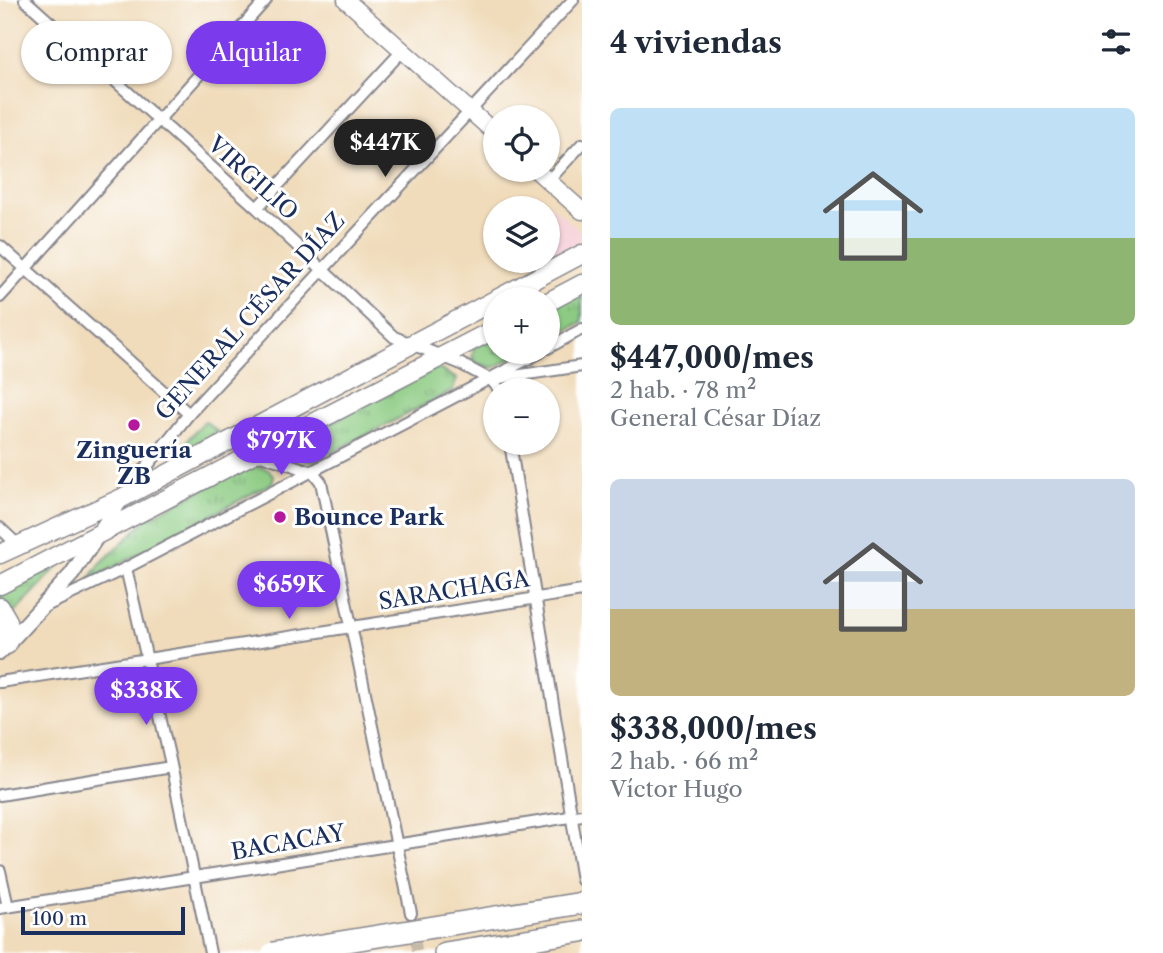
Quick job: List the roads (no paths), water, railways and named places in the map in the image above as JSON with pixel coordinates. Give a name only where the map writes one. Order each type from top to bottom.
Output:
[{"type":"highway","points":[[273,953],[582,903]]},
{"type":"highway","points":[[445,953],[582,931]]},
{"type":"main road","points":[[346,0],[483,122]]},
{"type":"main road","points":[[550,182],[582,211]]},
{"type":"main road","points":[[520,287],[582,254]]},
{"type":"main road","points":[[560,296],[582,284]]},
{"type":"main road","points":[[0,554],[122,498],[483,307]]},
{"type":"main road","points":[[0,584],[100,536],[483,335]]},
{"type":"main road","points":[[0,607],[8,621],[4,649]]},
{"type":"street","name":"VIRGILIO","points":[[25,0],[323,268],[394,337],[444,356],[487,378]]},
{"type":"street","points":[[0,297],[265,0]]},
{"type":"street","name":"GENERAL CÉSAR DÍAZ","points":[[4,649],[43,607],[100,536],[122,498],[189,414],[573,0]]},
{"type":"street","points":[[257,208],[403,50]]},
{"type":"street","points":[[560,161],[582,144]]},
{"type":"street","points":[[0,246],[189,414]]},
{"type":"street","points":[[560,341],[582,329]]},
{"type":"street","points":[[495,378],[520,364]]},
{"type":"street","points":[[504,378],[582,366]]},
{"type":"street","points":[[43,607],[126,568],[483,384]]},
{"type":"street","points":[[258,454],[313,472],[321,482],[411,913]]},
{"type":"street","points":[[512,455],[535,598],[577,816],[582,880]]},
{"type":"street","points":[[0,528],[19,546]]},
{"type":"street","points":[[126,568],[172,767],[210,953]]},
{"type":"street","name":"SARACHAGA","points":[[0,682],[582,591]]},
{"type":"street","points":[[0,795],[172,767]]},
{"type":"street","name":"BACACAY","points":[[4,907],[195,879],[577,816]]},
{"type":"street","points":[[0,871],[4,907]]},
{"type":"tunnel","points":[[411,913],[417,950]]},
{"type":"place","name":"Zinguería ZB","points":[[134,425]]},
{"type":"place","name":"Bounce Park","points":[[280,517]]}]
